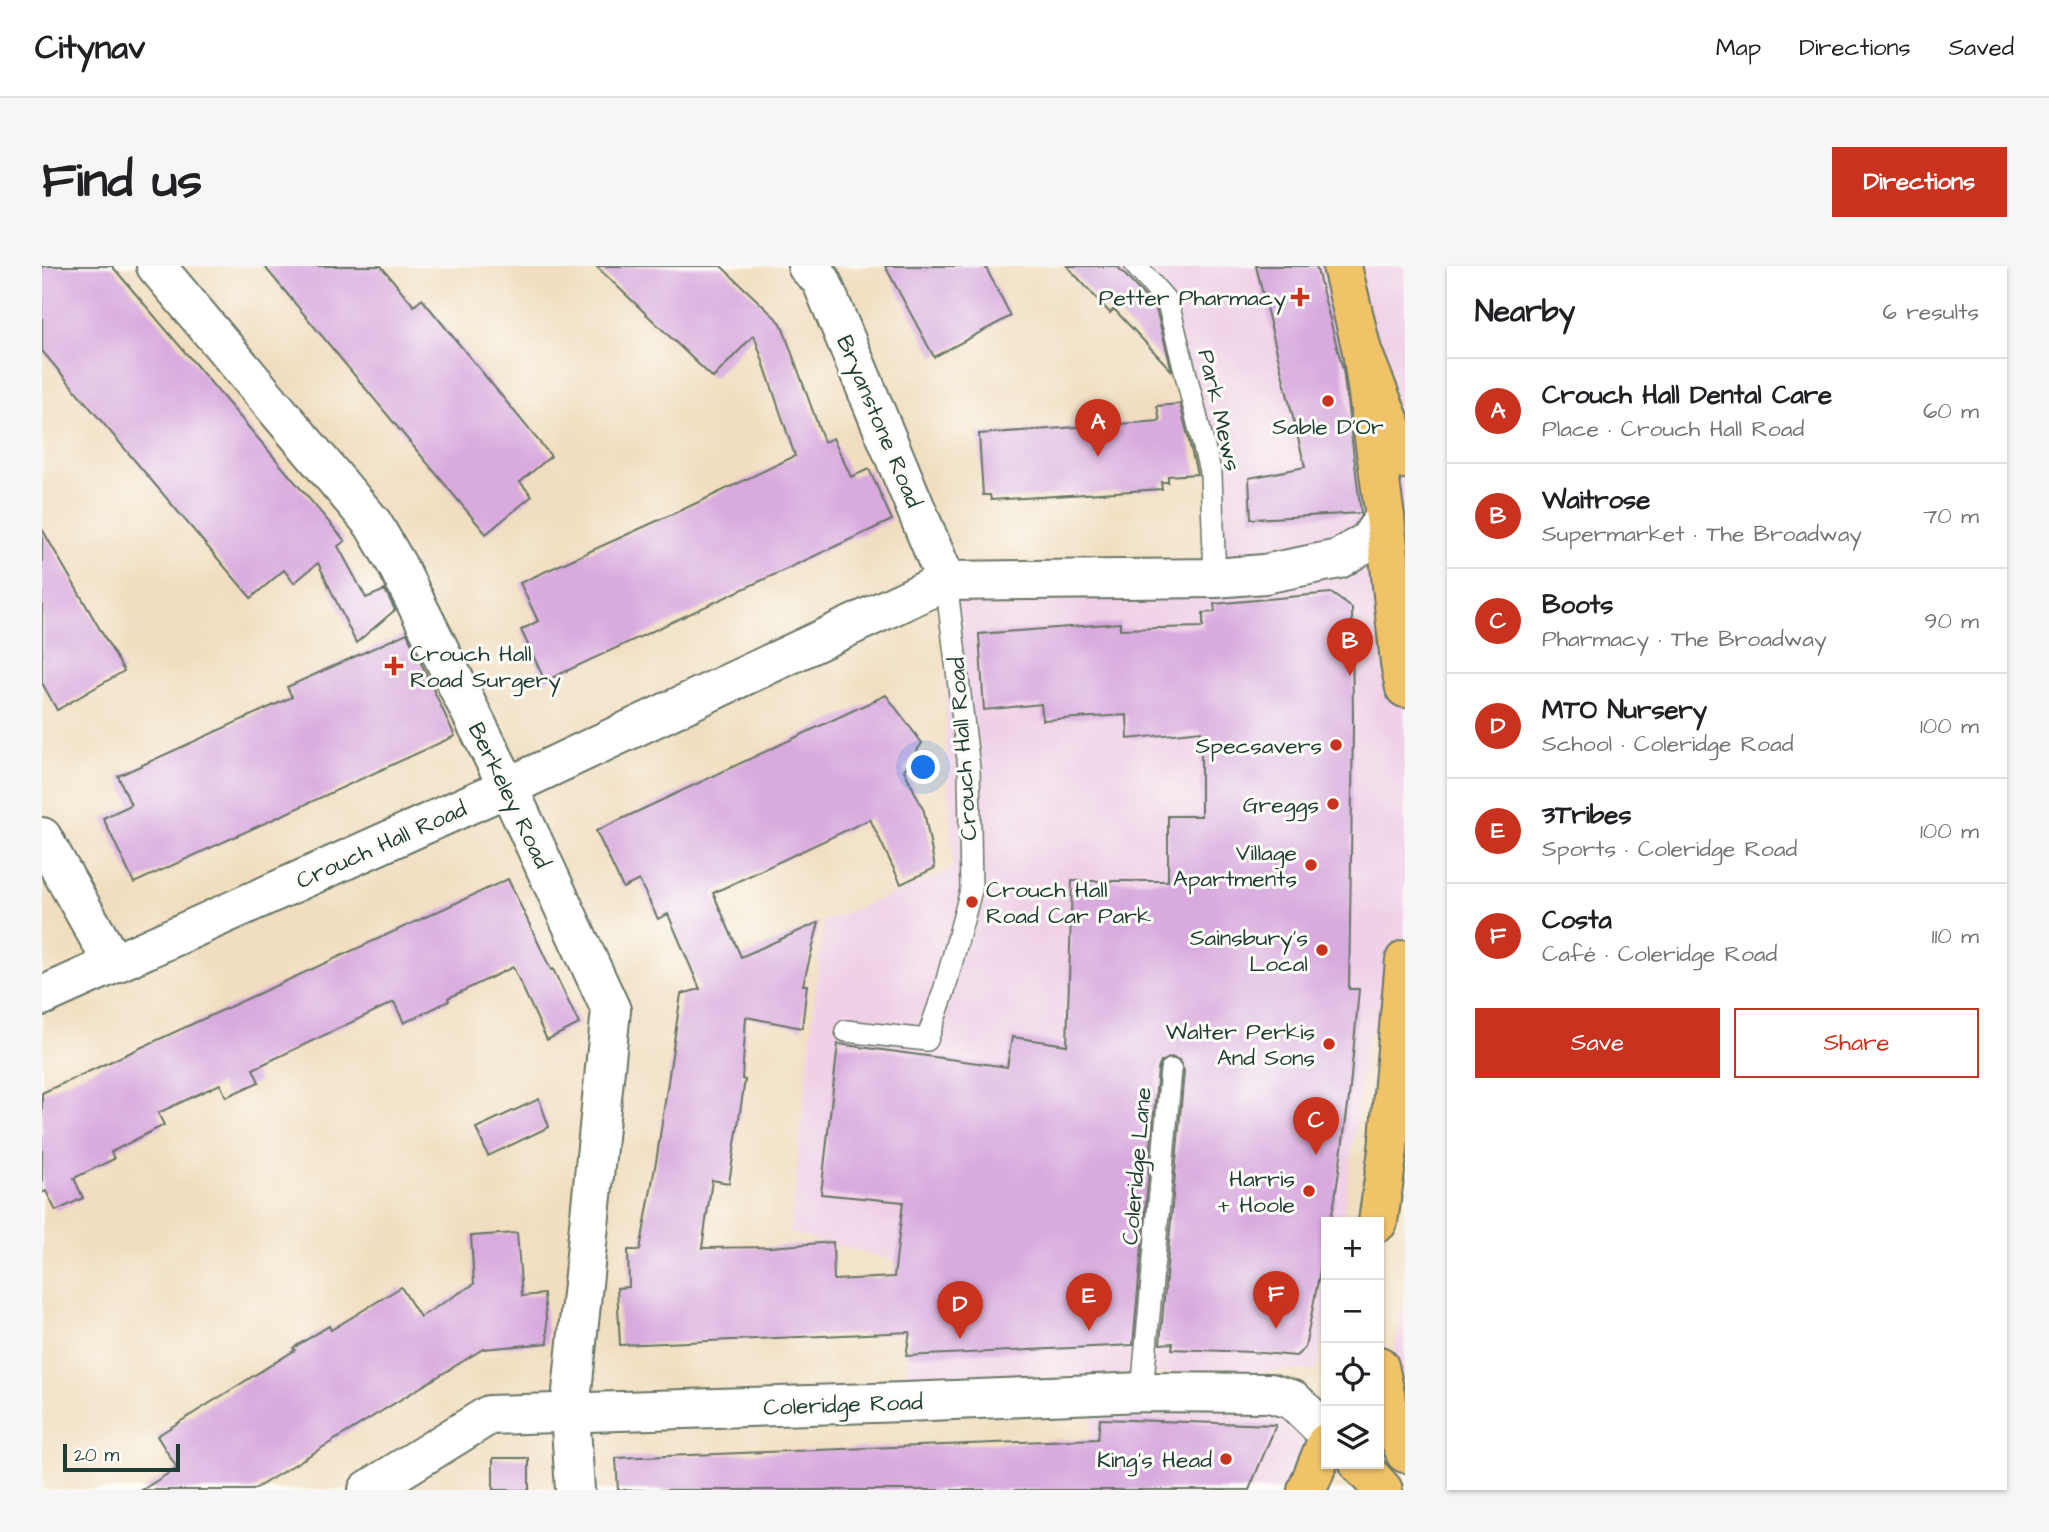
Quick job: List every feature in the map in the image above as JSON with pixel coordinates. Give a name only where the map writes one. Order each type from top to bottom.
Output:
[{"type":"main road","points":[[1342,266],[1362,351],[1405,688]]},
{"type":"main road","points":[[1362,351],[1405,404]]},
{"type":"main road","points":[[1362,351],[1405,459]]},
{"type":"main road","points":[[1379,1217],[1389,1137],[1405,960]]},
{"type":"main road","points":[[1384,1389],[1405,1453]]},
{"type":"main road","points":[[1307,1490],[1321,1455]]},
{"type":"main road","points":[[1364,1469],[1384,1490]]},
{"type":"street","name":"Berkeley Road","points":[[156,266],[373,524],[397,565],[508,787],[611,1010],[570,1412],[575,1490]]},
{"type":"street","name":"Bryanstone Road","points":[[807,266],[821,280],[946,581]]},
{"type":"street","name":"Crouch Hall Road","points":[[42,996],[508,787],[946,581],[1215,578],[1264,574],[1339,559],[1368,541],[1385,517]]},
{"type":"street","points":[[42,837],[113,963]]},
{"type":"street","name":"Coleridge Road","points":[[368,1490],[489,1415],[1142,1392],[1270,1393],[1293,1401],[1321,1427]]},
{"type":"lane","name":"Park Mews","points":[[1136,266],[1168,303],[1211,475],[1215,578]]},
{"type":"lane","name":"Crouch Hall Road","points":[[846,1031],[928,1040],[971,890],[969,768],[946,581]]},
{"type":"lane","name":"Coleridge Lane","points":[[1142,1392],[1171,1070]]},
{"type":"shaded area","points":[[1136,266],[1405,266],[1405,1030],[1368,1034],[1343,1217],[1321,1217],[1321,1347],[1317,1370],[906,1380],[912,1265],[790,1233],[823,922],[953,869],[946,751],[946,581],[1215,578],[1211,475],[1168,303]]},
{"type":"shaded area","points":[[1405,1298],[1405,1418],[1389,1374]]},
{"type":"shaded area","points":[[1270,1393],[1321,1429],[1321,1447],[1307,1490],[1087,1490],[1094,1395]]},
{"type":"building","points":[[42,266],[112,266],[345,541],[338,546],[366,598],[385,590],[395,610],[356,643],[318,563],[294,583],[284,570],[251,598],[42,351]]},
{"type":"building","points":[[264,266],[381,266],[414,306],[422,299],[551,456],[520,482],[532,496],[486,534]]},
{"type":"building","points":[[596,266],[721,266],[781,323],[824,442],[833,438],[851,477],[869,469],[892,520],[545,681],[521,630],[538,621],[520,583],[795,456],[754,335],[713,378]]},
{"type":"building","points":[[885,266],[985,266],[1011,316],[934,357]]},
{"type":"building","points":[[1067,266],[1117,266],[1156,309],[1172,371],[1114,309],[1110,313]]},
{"type":"building","points":[[1256,266],[1316,266],[1343,370],[1361,513],[1251,519],[1249,478],[1305,467]]},
{"type":"building","points":[[1180,404],[1197,474],[1168,476],[1168,482],[1161,482],[1162,489],[991,500],[990,495],[983,495],[979,434],[1160,421],[1157,406]]},
{"type":"building","points":[[42,529],[124,671],[57,710],[42,683]]},
{"type":"building","points":[[1331,593],[1352,608],[1349,989],[1359,989],[1349,1098],[1335,1199],[1331,1217],[1321,1217],[1321,1265],[1305,1348],[1296,1356],[1172,1349],[1173,1343],[1160,1344],[1184,1071],[1179,1060],[1171,1057],[1161,1062],[1158,1069],[1133,1345],[906,1356],[910,1332],[620,1345],[617,1288],[629,1287],[628,1250],[640,1250],[681,994],[700,989],[668,914],[658,919],[639,880],[623,888],[596,831],[886,695],[922,743],[904,770],[924,811],[935,868],[901,884],[870,819],[713,893],[741,957],[819,922],[803,985],[807,985],[802,1028],[746,1017],[742,1079],[745,1080],[729,1183],[712,1180],[702,1248],[770,1247],[833,1242],[834,1280],[894,1277],[903,1202],[821,1194],[838,1044],[1007,1067],[1012,1037],[1067,1045],[1072,881],[1168,881],[1168,816],[1201,816],[1201,731],[1128,739],[1127,715],[1043,720],[1041,704],[984,710],[979,634],[1120,623],[1120,629],[1203,627],[1203,613],[1215,612],[1214,604]]},
{"type":"building","points":[[407,633],[455,736],[134,883],[103,818],[131,805],[118,776],[292,697],[287,687]]},
{"type":"building","points":[[508,879],[579,1024],[547,1040],[513,967],[448,998],[449,1001],[404,1023],[394,1002],[253,1069],[259,1082],[226,1097],[220,1084],[158,1113],[164,1125],[111,1152],[114,1159],[74,1178],[83,1198],[56,1211],[46,1191],[42,1193],[42,1093]]},
{"type":"building","points":[[539,1099],[549,1127],[488,1156],[476,1128]]},
{"type":"building","points":[[517,1233],[522,1296],[544,1294],[548,1343],[483,1349],[253,1490],[142,1490],[177,1468],[157,1436],[329,1326],[331,1330],[401,1287],[420,1317],[474,1284],[471,1236]]},
{"type":"building","points":[[1100,1419],[1276,1425],[1249,1490],[618,1490],[616,1458],[1098,1439]]},
{"type":"building","points":[[493,1458],[529,1458],[529,1490],[493,1490]]},
{"type":"place","name":"Petter Pharmacy","points":[[1300,297]]},
{"type":"place","name":"Sable D'Or","points":[[1328,401]]},
{"type":"place","name":"Crouch Hall Dental Care","points":[[1098,457]]},
{"type":"place","name":"Crouch Hall Road Surgery","points":[[394,666]]},
{"type":"place","name":"Waitrose","points":[[1350,676]]},
{"type":"place","name":"Specsavers","points":[[1336,745]]},
{"type":"place","name":"Greggs","points":[[1333,804]]},
{"type":"place","name":"Village Apartments","points":[[1311,865]]},
{"type":"place","name":"Crouch Hall Road Car Park","points":[[972,902]]},
{"type":"place","name":"Sainsbury's Local","points":[[1322,950]]},
{"type":"place","name":"Walter Perkis And Sons","points":[[1329,1044]]},
{"type":"place","name":"Boots","points":[[1316,1155]]},
{"type":"place","name":"Harris + Hoole","points":[[1309,1191]]},
{"type":"place","name":"Costa","points":[[1276,1329]]},
{"type":"place","name":"3Tribes","points":[[1089,1331]]},
{"type":"place","name":"MTO Nursery","points":[[960,1339]]},
{"type":"place","name":"King's Head","points":[[1226,1459]]}]
